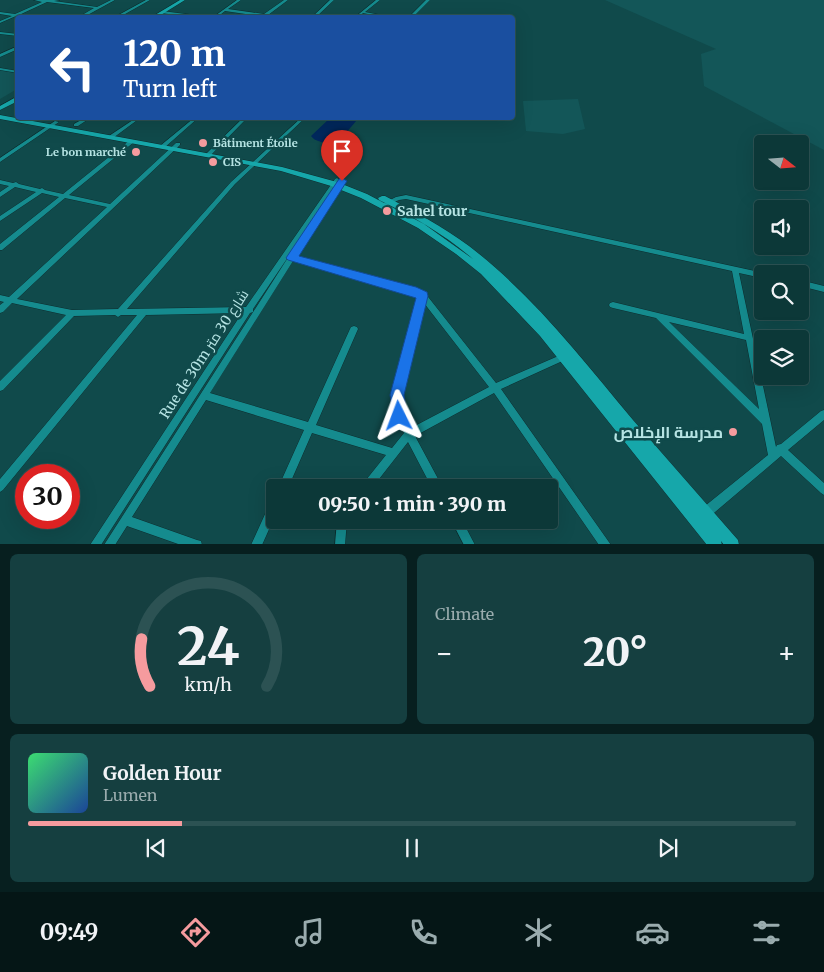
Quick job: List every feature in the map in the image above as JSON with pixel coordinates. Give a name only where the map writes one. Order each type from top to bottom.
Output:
[{"type":"main road","points":[[161,15],[183,0]]},
{"type":"main road","points":[[158,15],[188,0]]},
{"type":"main road","points":[[0,103],[15,95]]},
{"type":"main road","points":[[0,108],[15,100]]},
{"type":"main road","points":[[0,113],[15,116]]},
{"type":"main road","points":[[0,117],[15,119]]},
{"type":"main road","points":[[23,120],[76,126],[132,141],[170,146]]},
{"type":"main road","points":[[41,120],[256,161],[338,183],[426,222],[466,248],[524,300],[716,544]]},
{"type":"main road","points":[[568,355],[733,544]]},
{"type":"street","points":[[36,0],[98,8]]},
{"type":"street","points":[[0,13],[16,15],[47,1],[58,0]]},
{"type":"street","points":[[84,15],[113,0]]},
{"type":"street","points":[[120,15],[148,0]]},
{"type":"street","points":[[216,15],[239,0]]},
{"type":"street","points":[[224,10],[266,15],[286,0]]},
{"type":"street","points":[[315,15],[332,0]]},
{"type":"street","points":[[358,15],[378,0]]},
{"type":"street","points":[[412,15],[428,0]]},
{"type":"street","points":[[164,12],[188,15]]},
{"type":"street","points":[[362,12],[378,15]]},
{"type":"street","points":[[0,22],[15,15]]},
{"type":"street","points":[[0,33],[15,35]]},
{"type":"street","points":[[0,37],[8,34]]},
{"type":"street","points":[[0,56],[15,48]]},
{"type":"street","points":[[0,69],[15,71]]},
{"type":"street","points":[[76,126],[85,120]]},
{"type":"street","points":[[114,135],[135,120]]},
{"type":"street","points":[[0,310],[112,206],[194,120]]},
{"type":"street","points":[[210,153],[243,120]]},
{"type":"street","points":[[118,314],[233,183],[301,120]]},
{"type":"street","points":[[0,160],[54,124]]},
{"type":"street","points":[[0,248],[132,141]]},
{"type":"street","points":[[0,182],[112,206]]},
{"type":"street","name":"Rue de 30m شارع 30 متر","points":[[109,544],[204,395],[253,311],[292,258],[338,183]]},
{"type":"street","name":"Rue de 30m شارع 30 متر","points":[[95,544],[338,183]]},
{"type":"street","points":[[0,196],[16,184]]},
{"type":"street","points":[[0,219],[42,190]]},
{"type":"street","points":[[386,204],[406,197],[754,273]]},
{"type":"street","points":[[292,258],[416,292],[422,296],[495,388],[606,544]]},
{"type":"street","points":[[735,269],[766,422],[777,452],[824,490]]},
{"type":"street","points":[[809,285],[824,288]]},
{"type":"street","points":[[422,296],[396,402],[399,416],[433,479]]},
{"type":"street","points":[[0,298],[72,313],[118,314],[253,311]]},
{"type":"street","points":[[613,304],[749,338]]},
{"type":"street","points":[[0,487],[144,312]]},
{"type":"street","points":[[0,387],[72,313]]},
{"type":"street","points":[[658,316],[766,422]]},
{"type":"street","points":[[287,479],[354,329]]},
{"type":"street","points":[[372,479],[409,434],[495,388],[568,355]]},
{"type":"street","points":[[204,395],[393,453]]},
{"type":"street","points":[[696,521],[824,414]]},
{"type":"street","points":[[125,520],[197,544]]},
{"type":"street","points":[[256,544],[266,523]]},
{"type":"street","points":[[340,544],[341,529]]},
{"type":"street","points":[[461,529],[470,544]]},
{"type":"shaded area","points":[[605,0],[824,0],[824,150],[809,142],[809,135],[796,135],[704,86],[701,54],[716,49]]},
{"type":"shaded area","points":[[0,70],[15,72],[15,90],[0,99]]},
{"type":"shaded area","points":[[578,99],[585,129],[563,134],[526,131],[523,101]]},
{"type":"water","points":[[328,120],[357,120],[343,136],[333,142],[321,142],[311,136]]},
{"type":"place","name":"Bâtiment Étoile","points":[[203,143]]},
{"type":"place","name":"Le bon marché","points":[[136,152]]},
{"type":"place","name":"CIS","points":[[213,162]]},
{"type":"place","name":"Sahel tour","points":[[387,211]]},
{"type":"place","name":"مدرسة الإخلاص","points":[[733,432]]},
{"type":"route","points":[[342,181],[292,258],[416,292],[422,296],[397,395],[396,402],[399,416]]}]
